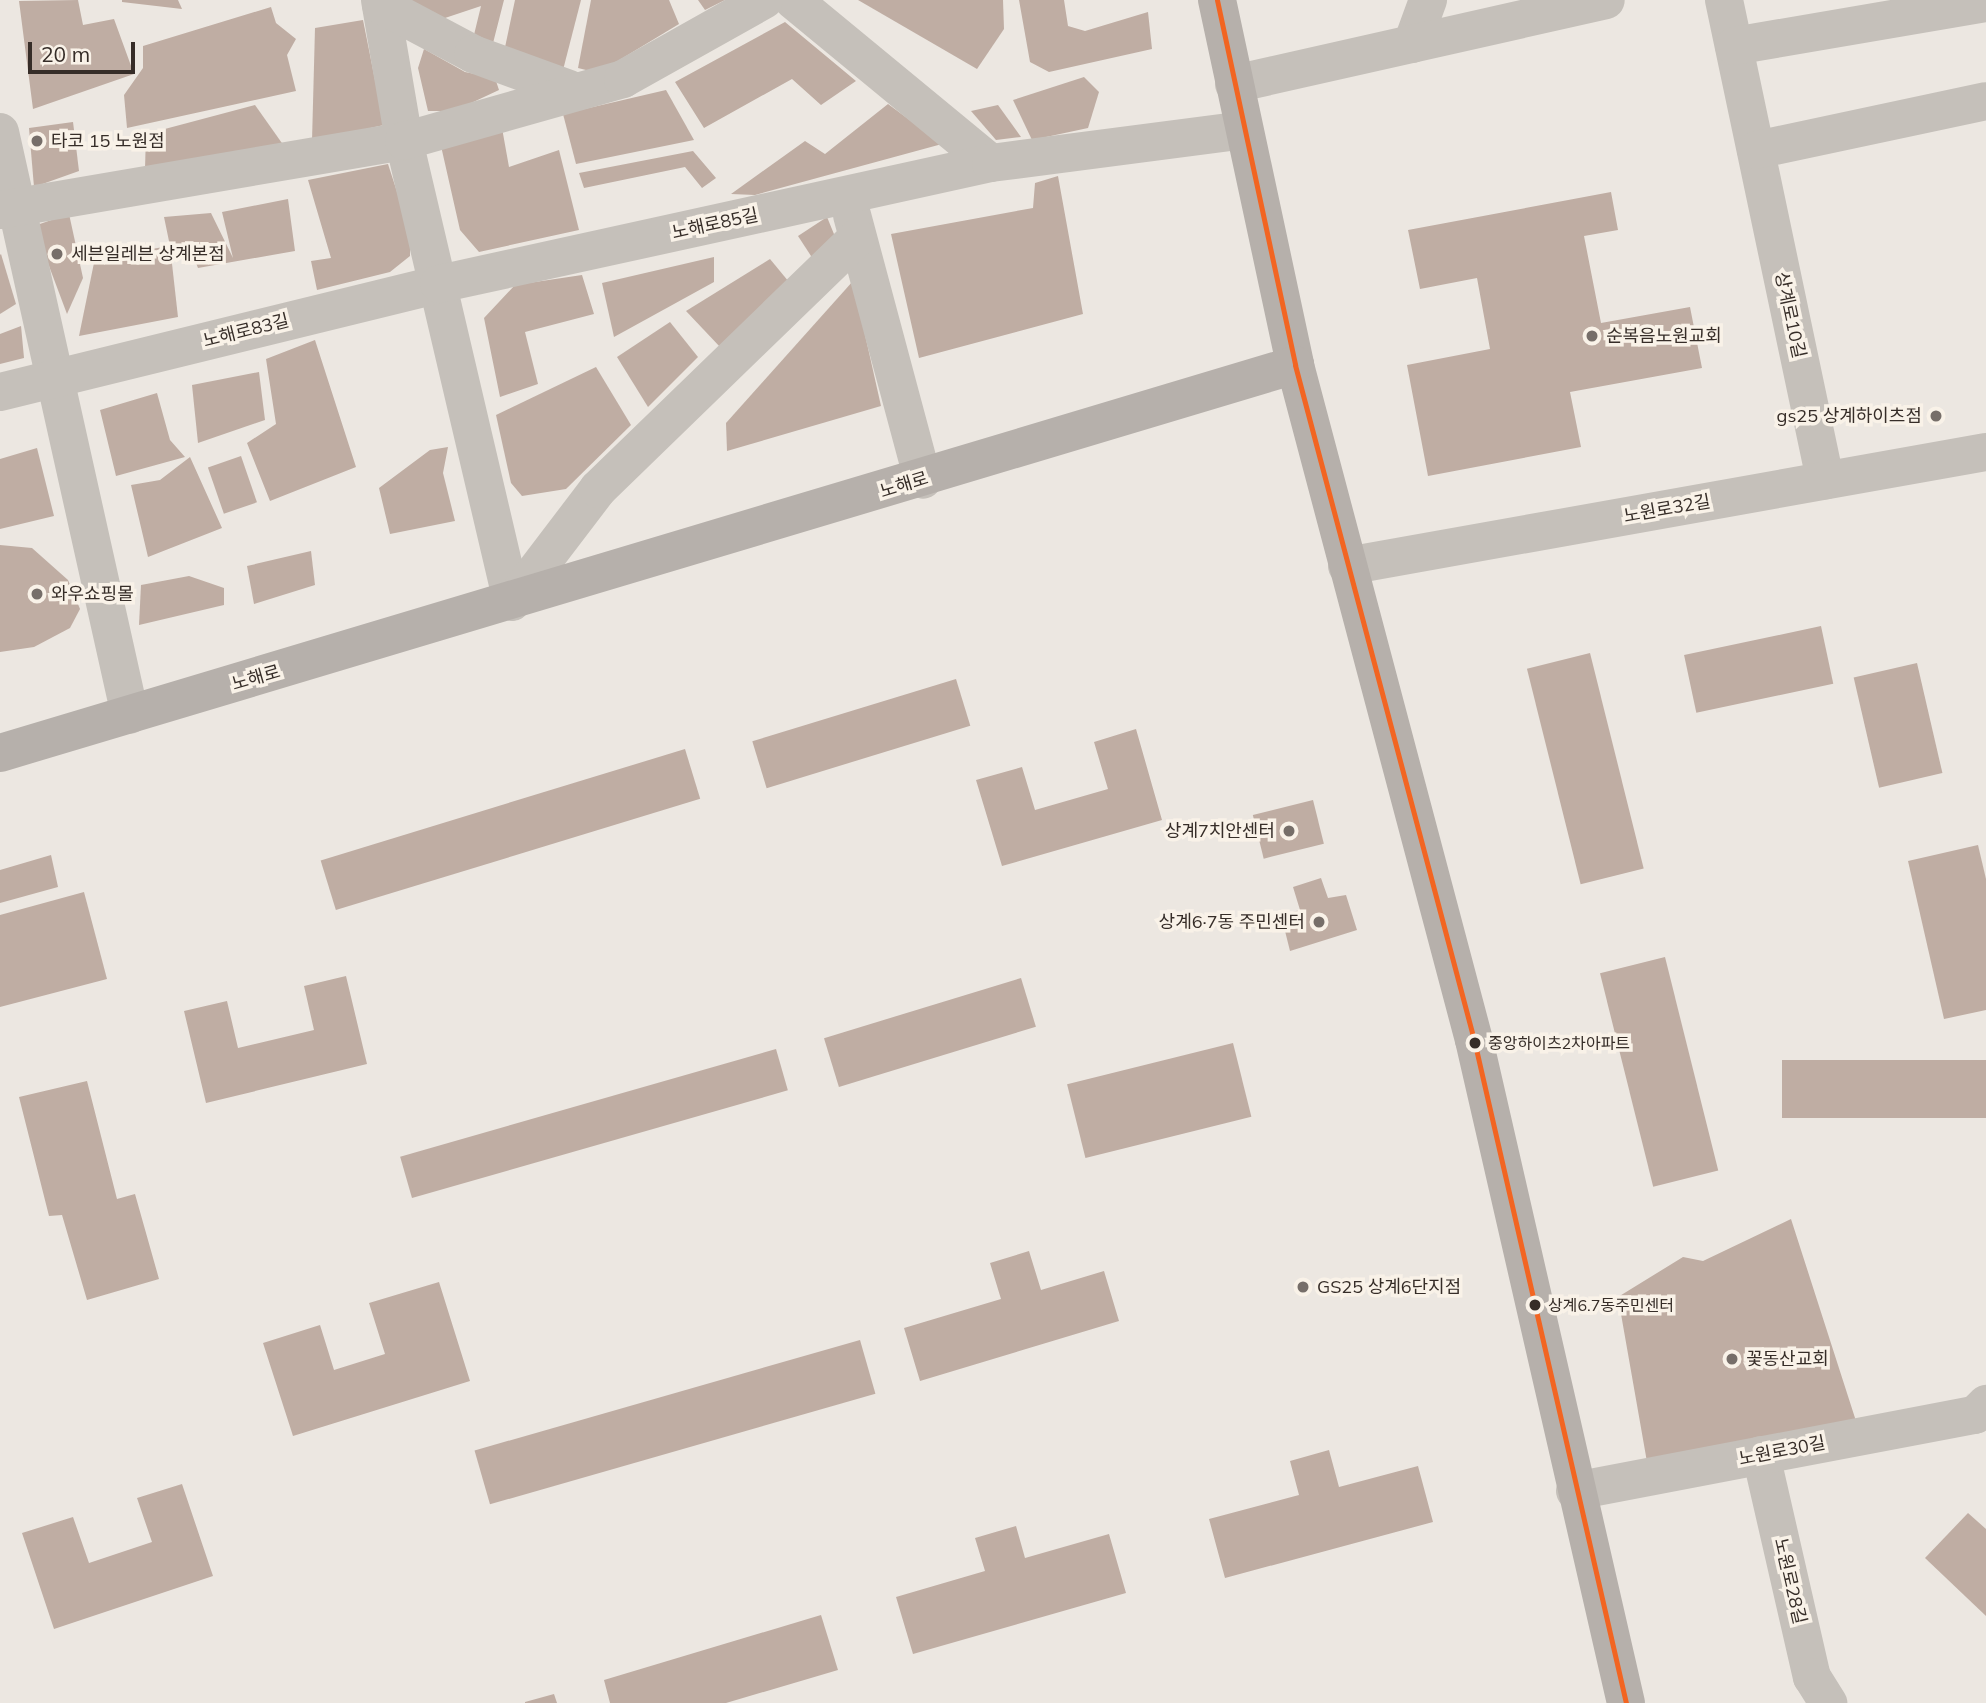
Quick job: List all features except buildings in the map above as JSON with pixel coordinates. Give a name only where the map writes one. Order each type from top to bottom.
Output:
[{"type":"main road","points":[[1217,0],[1295,365],[1474,1040],[1574,1491],[1626,1703]]},
{"type":"main road","name":"노해로","points":[[0,753],[923,480],[1295,365]]},
{"type":"street","points":[[6,210],[404,141],[569,89],[623,79],[764,0]]},
{"type":"street","points":[[793,0],[991,163]]},
{"type":"street","points":[[1412,44],[1428,0]]},
{"type":"street","points":[[1234,85],[1606,0]]},
{"type":"street","name":"상계로10길","points":[[1724,0],[1825,480]]},
{"type":"street","points":[[381,3],[473,54],[569,89]]},
{"type":"street","points":[[381,3],[404,141],[512,602]]},
{"type":"street","points":[[1734,46],[1986,4]]},
{"type":"street","points":[[1756,150],[1986,100]]},
{"type":"street","name":"노해로85길","points":[[439,284],[991,163],[1244,130]]},
{"type":"street","points":[[0,132],[6,210],[53,378],[130,715]]},
{"type":"street","points":[[849,196],[856,238],[923,480]]},
{"type":"street","points":[[512,602],[598,489],[856,238]]},
{"type":"street","name":"노해로83길","points":[[0,392],[439,284]]},
{"type":"street","name":"노원로32길","points":[[1348,566],[1986,452]]},
{"type":"street","name":"노원로30길","points":[[1574,1491],[1975,1415],[1986,1404]]},
{"type":"street","name":"노원로28길","points":[[1761,1455],[1812,1677],[1828,1703]]},
{"type":"transit line","points":[[1217,0],[1295,365],[1474,1040],[1626,1703]]},
{"type":"place","name":"타코 15 노원점","points":[[37,141]]},
{"type":"place","name":"세븐일레븐 상계본점","points":[[57,254]]},
{"type":"place","name":"순복음노원교회","points":[[1592,336]]},
{"type":"place","name":"gs25 상계하이츠점","points":[[1936,416]]},
{"type":"place","name":"와우쇼핑몰","points":[[37,594]]},
{"type":"place","name":"상계7치안센터","points":[[1289,831]]},
{"type":"place","name":"상계6·7동 주민센터","points":[[1319,922]]},
{"type":"place","name":"중앙하이츠2차아파트","points":[[1475,1043]]},
{"type":"place","name":"GS25 상계6단지점","points":[[1303,1287]]},
{"type":"place","name":"상계6.7동주민센터","points":[[1535,1305]]},
{"type":"place","name":"꽃동산교회","points":[[1732,1359]]}]
